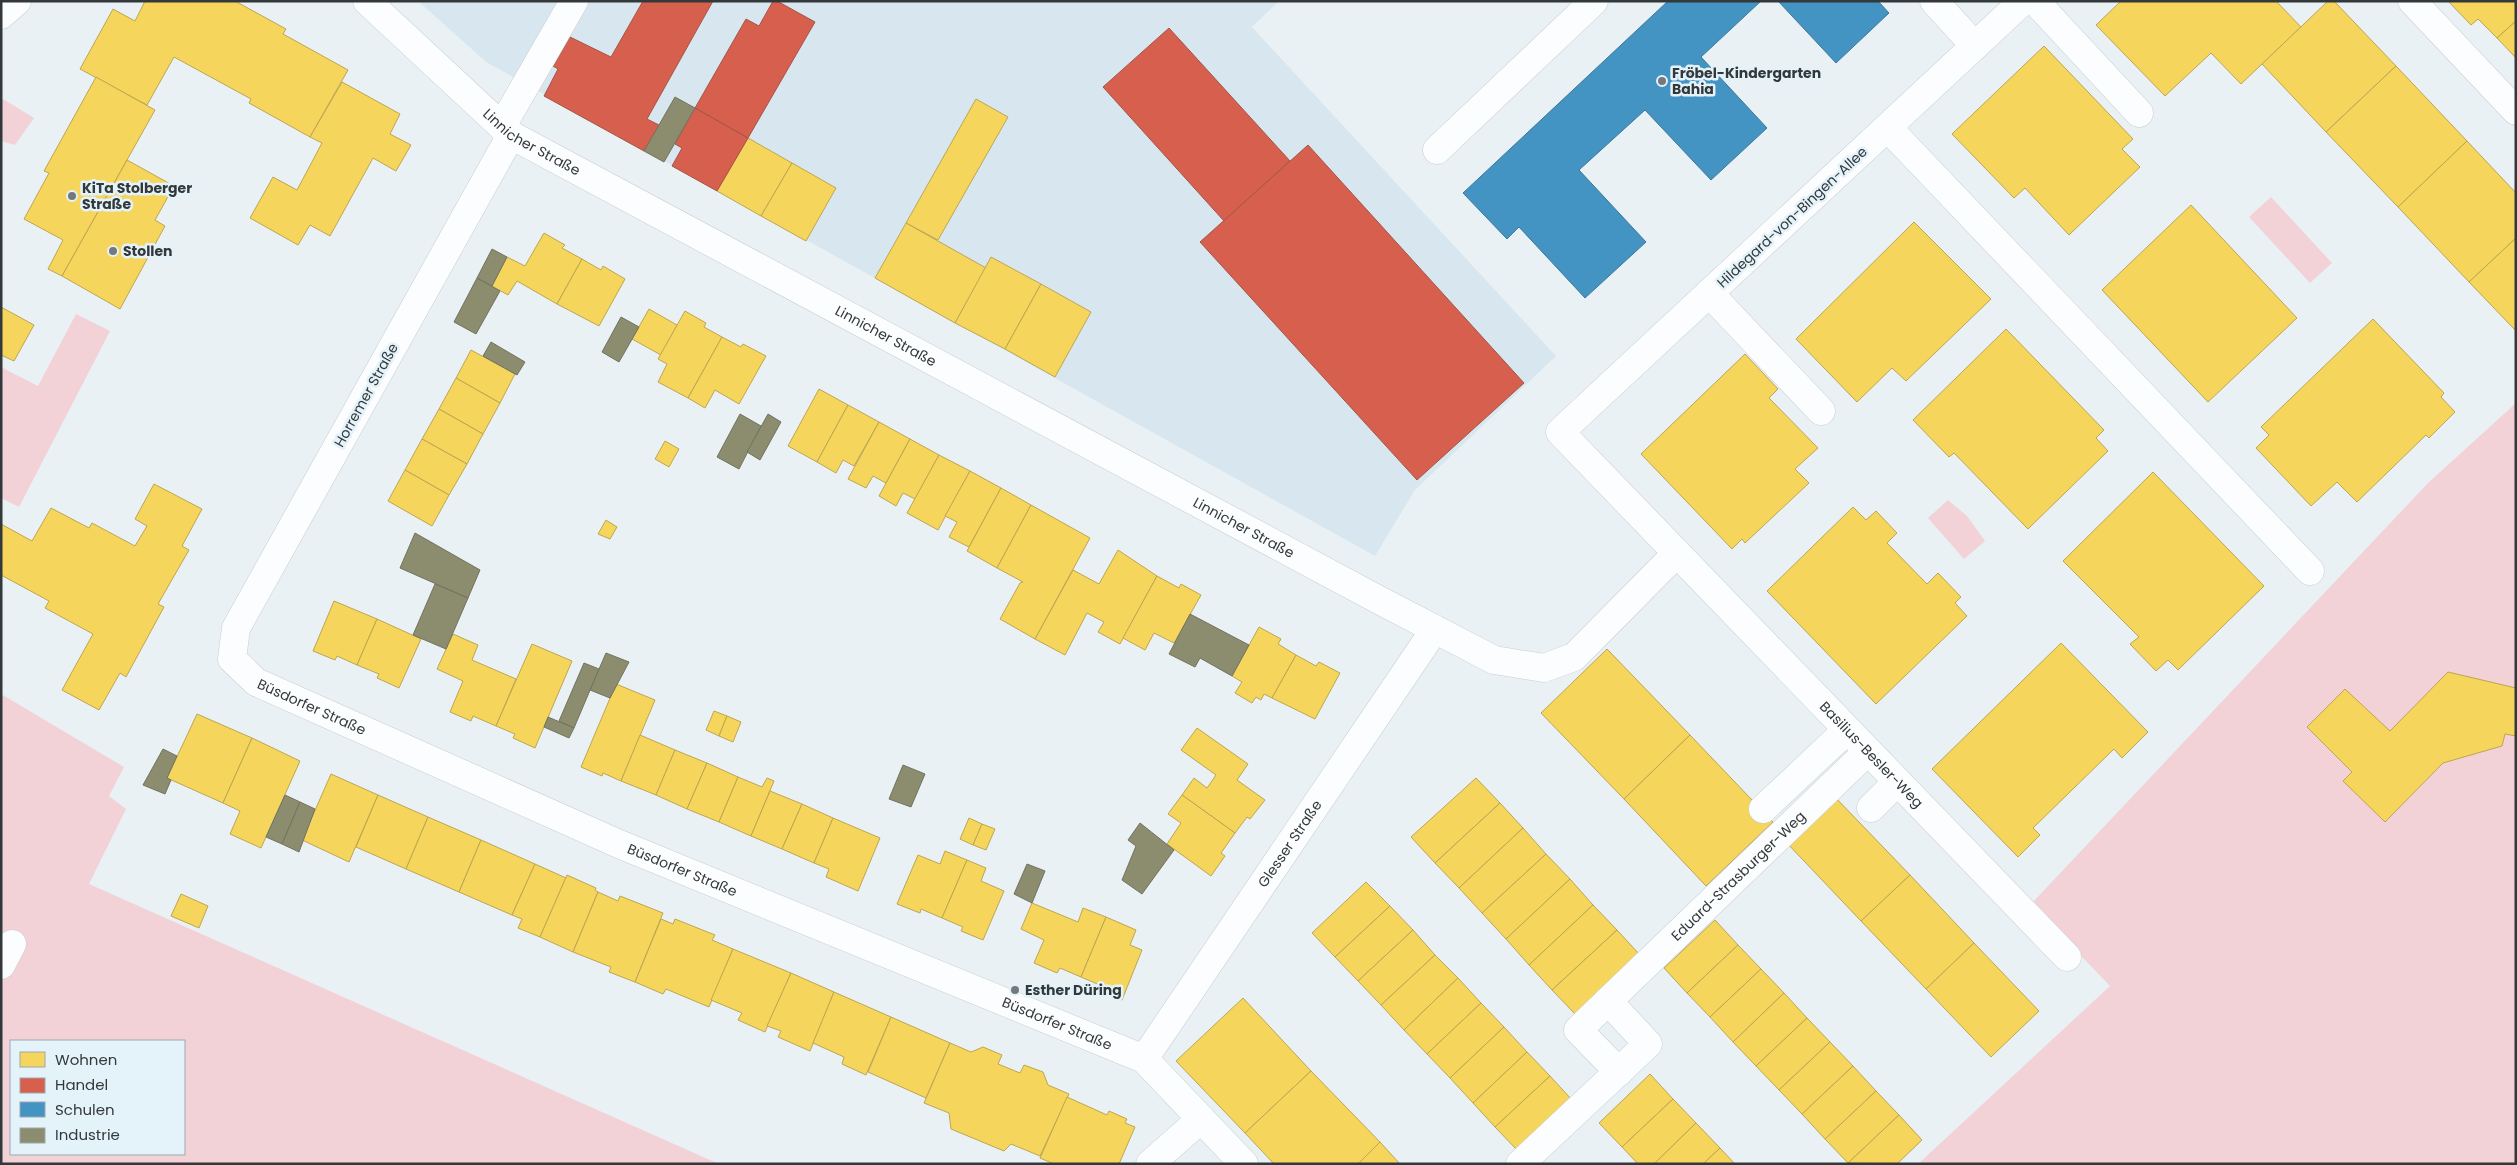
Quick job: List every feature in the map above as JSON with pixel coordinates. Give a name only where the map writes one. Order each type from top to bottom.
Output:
[{"type":"street","points":[[1,16],[17,1]]},
{"type":"street","name":"Linnicher Straße","points":[[367,1],[506,130],[1435,629]]},
{"type":"street","name":"Horremer Straße","points":[[232,659],[236,628],[574,1]]},
{"type":"street","points":[[1437,150],[1594,1]]},
{"type":"street","points":[[1934,1],[1976,46]]},
{"type":"street","name":"Hildegard-von-Bingen-Allee","points":[[1560,432],[2023,1]]},
{"type":"street","points":[[2035,1],[2139,113]]},
{"type":"street","points":[[2412,1],[2516,112]]},
{"type":"street","points":[[1888,128],[2310,571]]},
{"type":"street","points":[[1709,294],[1821,411]]},
{"type":"street","name":"Basilius-Besler-Weg","points":[[1560,432],[2067,957]]},
{"type":"street","points":[[1435,629],[1494,660],[1544,668],[1574,657],[1677,553]]},
{"type":"street","name":"Glesser Straße","points":[[1144,1059],[1435,629]]},
{"type":"street","name":"Büsdorfer Straße","points":[[232,659],[256,682],[619,844],[1144,1059]]},
{"type":"street","points":[[1763,809],[1847,730]]},
{"type":"street","name":"Eduard-Strasburger-Weg","points":[[1619,1072],[1578,1030],[1868,751]]},
{"type":"street","points":[[1871,808],[1897,782]]},
{"type":"street","points":[[1520,1164],[1648,1044],[1608,1001]]},
{"type":"street","points":[[1144,1059],[1244,1164]]},
{"type":"street","points":[[1150,1164],[1201,1118]]},
{"type":"shaded area","points":[[418,1],[1279,1],[1252,27],[1556,356],[1415,490],[1375,556],[486,62]]},
{"type":"shaded area","points":[[3,99],[34,118],[15,145],[1,141],[1,101]]},
{"type":"shaded area","points":[[2271,197],[2332,263],[2310,283],[2249,217]]},
{"type":"shaded area","points":[[76,314],[110,331],[19,507],[1,498],[1,367],[38,386]]},
{"type":"shaded area","points":[[2516,403],[2516,1164],[1918,1164],[2110,986],[2031,904],[2428,483]]},
{"type":"shaded area","points":[[1948,500],[1967,516],[1985,541],[1964,559],[1928,518]]},
{"type":"shaded area","points":[[1,694],[124,767],[109,796],[126,809],[89,884],[719,1164],[1,1164]]},
{"type":"building: Wohnen","points":[[145,1],[235,1],[286,29],[283,34],[348,70],[310,137],[249,103],[251,99],[174,57],[147,105],[80,69],[113,9],[135,21]]},
{"type":"building: Wohnen","points":[[2121,1],[2276,1],[2301,27],[2241,84],[2211,53],[2165,96],[2096,25]]},
{"type":"building: Wohnen","points":[[2328,1],[2334,1],[2396,66],[2326,132],[2262,64]]},
{"type":"building: Wohnen","points":[[2448,1],[2516,1],[2516,21],[2497,38],[2478,19],[2471,25]]},
{"type":"building: Wohnen","points":[[2516,21],[2516,58],[2497,38]]},
{"type":"building: Wohnen","points":[[2044,46],[2133,139],[2122,149],[2140,167],[2069,235],[2025,188],[2014,198],[1952,134]]},
{"type":"building: Wohnen","points":[[2396,66],[2467,141],[2398,207],[2326,132]]},
{"type":"building: Wohnen","name":"KiTa Stolberger Straße","points":[[96,77],[155,110],[62,276],[48,269],[63,240],[24,219],[49,173],[44,171]]},
{"type":"building: Wohnen","points":[[342,82],[400,114],[390,134],[411,145],[396,171],[373,158],[330,236],[310,225],[298,245],[250,218],[273,177],[297,190],[322,143],[310,137]]},
{"type":"building: Wohnen","points":[[976,99],[1008,117],[938,240],[906,223]]},
{"type":"building: Wohnen","points":[[748,138],[792,163],[761,216],[717,191]]},
{"type":"building: Wohnen","points":[[2467,141],[2516,193],[2516,238],[2469,282],[2398,207]]},
{"type":"building: Wohnen","name":"Stollen","points":[[127,160],[174,186],[155,220],[165,226],[120,309],[62,276]]},
{"type":"building: Wohnen","points":[[792,163],[836,188],[806,241],[761,216]]},
{"type":"building: Wohnen","points":[[2191,205],[2297,318],[2208,402],[2102,290]]},
{"type":"building: Wohnen","points":[[1914,222],[1991,299],[1906,381],[1892,368],[1857,402],[1796,339]]},
{"type":"building: Wohnen","points":[[906,223],[986,268],[955,323],[875,278]]},
{"type":"building: Wohnen","points":[[544,233],[565,245],[562,248],[582,259],[557,304],[517,281],[508,295],[492,286],[507,257],[525,266]]},
{"type":"building: Wohnen","points":[[2516,238],[2516,331],[2469,282]]},
{"type":"building: Wohnen","points":[[991,257],[1041,284],[1005,349],[955,323]]},
{"type":"building: Wohnen","points":[[582,259],[601,270],[603,266],[625,279],[599,326],[557,304]]},
{"type":"building: Wohnen","points":[[1041,284],[1091,312],[1055,377],[1005,349]]},
{"type":"building: Wohnen","points":[[1,307],[34,325],[14,361],[1,355]]},
{"type":"building: Wohnen","points":[[649,309],[677,325],[661,355],[632,339]]},
{"type":"building: Wohnen","points":[[685,311],[706,323],[704,327],[722,337],[688,398],[658,382],[667,364],[658,359]]},
{"type":"building: Wohnen","points":[[2373,319],[2444,393],[2441,397],[2455,412],[2429,438],[2426,435],[2357,502],[2337,482],[2311,506],[2256,448],[2269,435],[2261,427]]},
{"type":"building: Wohnen","points":[[2006,329],[2104,430],[2096,438],[2108,451],[2028,529],[1954,453],[1949,457],[1913,420]]},
{"type":"building: Wohnen","points":[[722,337],[741,347],[743,344],[766,356],[739,404],[715,390],[705,408],[688,398]]},
{"type":"building: Wohnen","points":[[471,350],[515,374],[500,403],[456,378]]},
{"type":"building: Wohnen","points":[[1745,354],[1778,389],[1769,398],[1818,448],[1795,469],[1809,483],[1745,543],[1742,539],[1732,549],[1641,454]]},
{"type":"building: Wohnen","points":[[456,378],[500,403],[483,434],[439,409]]},
{"type":"building: Wohnen","points":[[819,389],[848,405],[817,462],[788,446]]},
{"type":"building: Wohnen","points":[[848,405],[879,422],[854,466],[843,460],[836,473],[817,462]]},
{"type":"building: Wohnen","points":[[439,409],[483,434],[467,464],[422,439]]},
{"type":"building: Wohnen","points":[[879,422],[910,439],[886,483],[873,476],[866,488],[848,479]]},
{"type":"building: Wohnen","points":[[422,439],[467,464],[449,495],[405,470]]},
{"type":"building: Wohnen","points":[[910,439],[939,455],[915,499],[903,493],[896,506],[879,496]]},
{"type":"building: Wohnen","points":[[665,441],[679,449],[669,467],[655,459]]},
{"type":"building: Wohnen","points":[[939,455],[970,471],[938,530],[907,513]]},
{"type":"building: Wohnen","points":[[405,470],[449,495],[432,526],[388,501]]},
{"type":"building: Wohnen","points":[[970,471],[1001,488],[969,547],[949,537],[957,522],[945,516]]},
{"type":"building: Wohnen","points":[[2153,472],[2264,586],[2178,670],[2168,660],[2156,671],[2130,644],[2139,637],[2063,561]]},
{"type":"building: Wohnen","points":[[154,484],[202,509],[182,546],[189,550],[158,604],[164,607],[126,677],[120,673],[99,710],[62,690],[93,634],[45,608],[49,601],[1,575],[1,524],[32,541],[51,508],[89,528],[92,523],[135,546],[147,526],[135,519]]},
{"type":"building: Wohnen","points":[[1001,488],[1031,505],[997,568],[967,551]]},
{"type":"building: Wohnen","points":[[1031,505],[1090,538],[1035,639],[1000,619],[1020,583],[1023,582],[997,568]]},
{"type":"building: Wohnen","points":[[1853,507],[1866,520],[1876,511],[1897,533],[1887,543],[1927,584],[1938,573],[1961,597],[1955,603],[1967,616],[1876,704],[1767,591]]},
{"type":"building: Wohnen","points":[[606,520],[617,527],[610,539],[598,534]]},
{"type":"building: Wohnen","points":[[1118,550],[1157,576],[1120,644],[1098,632],[1104,622],[1087,613],[1065,655],[1035,639],[1073,570],[1099,584]]},
{"type":"building: Wohnen","points":[[1157,576],[1179,588],[1181,584],[1201,595],[1174,643],[1154,633],[1145,650],[1123,638]]},
{"type":"building: Wohnen","points":[[334,601],[377,619],[357,665],[337,656],[335,660],[313,651]]},
{"type":"building: Wohnen","points":[[377,619],[421,639],[399,688],[377,678],[379,674],[357,665]]},
{"type":"building: Wohnen","points":[[1259,627],[1281,639],[1278,644],[1296,655],[1272,698],[1264,694],[1261,700],[1256,697],[1252,703],[1235,693],[1242,682],[1232,676]]},
{"type":"building: Wohnen","points":[[453,634],[478,645],[472,660],[516,679],[496,726],[473,716],[471,721],[450,712],[463,681],[437,669]]},
{"type":"building: Wohnen","points":[[2061,643],[2148,732],[2122,758],[2114,749],[2033,828],[2040,835],[2018,857],[1932,769]]},
{"type":"building: Wohnen","points":[[532,644],[572,661],[535,748],[513,738],[515,734],[496,726]]},
{"type":"building: Wohnen","points":[[1607,649],[1690,735],[1624,799],[1541,713]]},
{"type":"building: Wohnen","points":[[1296,655],[1316,666],[1319,662],[1340,673],[1315,719],[1272,698]]},
{"type":"building: Wohnen","points":[[2448,672],[2516,688],[2516,736],[2505,734],[2502,746],[2443,763],[2385,822],[2343,781],[2352,772],[2307,727],[2345,689],[2390,731]]},
{"type":"building: Wohnen","points":[[616,684],[655,700],[621,781],[603,773],[602,776],[581,767]]},
{"type":"building: Wohnen","points":[[714,711],[727,716],[719,736],[706,730]]},
{"type":"building: Wohnen","points":[[197,714],[252,738],[223,803],[167,778]]},
{"type":"building: Wohnen","points":[[727,716],[741,722],[733,742],[719,736]]},
{"type":"building: Wohnen","points":[[1197,728],[1248,764],[1237,780],[1265,800],[1250,819],[1247,817],[1235,833],[1182,795],[1194,778],[1207,788],[1216,775],[1181,750]]},
{"type":"building: Wohnen","points":[[640,735],[675,750],[656,795],[621,781]]},
{"type":"building: Wohnen","points":[[1690,735],[1773,822],[1706,886],[1624,799]]},
{"type":"building: Wohnen","points":[[252,738],[300,761],[261,848],[230,834],[240,811],[223,803]]},
{"type":"building: Wohnen","points":[[675,750],[707,763],[687,809],[656,795]]},
{"type":"building: Wohnen","points":[[707,763],[738,777],[719,822],[687,809]]},
{"type":"building: Wohnen","points":[[331,774],[378,795],[349,862],[302,840]]},
{"type":"building: Wohnen","points":[[738,777],[762,787],[767,778],[774,781],[751,836],[719,822]]},
{"type":"building: Wohnen","points":[[1476,778],[1500,803],[1435,863],[1411,837]]},
{"type":"building: Wohnen","points":[[770,791],[802,804],[782,849],[751,836]]},
{"type":"building: Wohnen","points":[[378,795],[428,817],[406,869],[356,847]]},
{"type":"building: Wohnen","points":[[1182,795],[1235,833],[1221,853],[1225,856],[1211,876],[1167,844],[1181,823],[1168,814]]},
{"type":"building: Wohnen","points":[[1833,795],[1910,875],[1861,921],[1785,841]]},
{"type":"building: Wohnen","points":[[1500,803],[1523,828],[1459,888],[1435,863]]},
{"type":"building: Wohnen","points":[[802,804],[833,818],[814,863],[782,849]]},
{"type":"building: Wohnen","points":[[428,817],[481,840],[459,892],[406,869]]},
{"type":"building: Wohnen","points":[[833,818],[880,838],[858,891],[826,877],[829,869],[814,863]]},
{"type":"building: Wohnen","points":[[969,818],[982,824],[973,845],[960,839]]},
{"type":"building: Wohnen","points":[[982,824],[995,829],[986,850],[973,845]]},
{"type":"building: Wohnen","points":[[1523,828],[1546,854],[1482,913],[1459,888]]},
{"type":"building: Wohnen","points":[[481,840],[535,864],[512,915],[459,892]]},
{"type":"building: Wohnen","points":[[945,851],[967,860],[942,918],[921,909],[920,913],[897,904],[918,855],[940,864]]},
{"type":"building: Wohnen","points":[[1546,854],[1570,879],[1506,939],[1482,913]]},
{"type":"building: Wohnen","points":[[967,860],[986,868],[981,881],[1004,891],[983,940],[961,931],[963,927],[942,918]]},
{"type":"building: Wohnen","points":[[535,864],[566,878],[540,937],[518,928],[522,919],[512,915]]},
{"type":"building: Wohnen","points":[[567,875],[596,888],[595,890],[598,892],[573,952],[540,937]]},
{"type":"building: Wohnen","points":[[1910,875],[1974,943],[1926,989],[1861,921]]},
{"type":"building: Wohnen","points":[[1570,879],[1593,905],[1529,965],[1506,939]]},
{"type":"building: Wohnen","points":[[1366,882],[1390,906],[1335,957],[1312,933]]},
{"type":"building: Wohnen","points":[[598,892],[618,901],[620,896],[663,913],[635,982],[609,972],[611,967],[573,952]]},
{"type":"building: Wohnen","points":[[181,894],[208,906],[199,928],[171,916]]},
{"type":"building: Wohnen","points":[[1032,903],[1078,922],[1083,908],[1106,917],[1081,977],[1060,968],[1057,973],[1034,963],[1044,940],[1021,929]]},
{"type":"building: Wohnen","points":[[1593,905],[1617,930],[1552,990],[1529,965]]},
{"type":"building: Wohnen","points":[[1390,906],[1413,930],[1358,981],[1335,957]]},
{"type":"building: Wohnen","points":[[1106,917],[1136,930],[1130,945],[1142,950],[1122,1000],[1100,991],[1102,986],[1081,977]]},
{"type":"building: Wohnen","points":[[661,919],[673,924],[675,919],[715,935],[712,940],[733,949],[709,1007],[666,989],[663,994],[635,982]]},
{"type":"building: Wohnen","points":[[1715,920],[1738,945],[1687,993],[1664,968]]},
{"type":"building: Wohnen","points":[[1413,930],[1435,955],[1381,1005],[1358,981]]},
{"type":"building: Wohnen","points":[[1617,930],[1640,955],[1576,1015],[1552,990]]},
{"type":"building: Wohnen","points":[[1974,943],[2039,1011],[1991,1057],[1926,989]]},
{"type":"building: Wohnen","points":[[1738,945],[1761,969],[1710,1017],[1687,993]]},
{"type":"building: Wohnen","points":[[733,949],[791,973],[765,1032],[738,1020],[742,1013],[711,1000]]},
{"type":"building: Wohnen","points":[[1435,955],[1458,978],[1404,1030],[1381,1005]]},
{"type":"building: Wohnen","points":[[1761,969],[1784,993],[1733,1042],[1710,1017]]},
{"type":"building: Wohnen","points":[[791,973],[834,992],[810,1051],[778,1037],[781,1031],[767,1026]]},
{"type":"building: Wohnen","points":[[1458,978],[1481,1003],[1427,1054],[1404,1030]]},
{"type":"building: Wohnen","points":[[834,992],[891,1017],[866,1075],[842,1064],[844,1057],[813,1043]]},
{"type":"building: Wohnen","points":[[1784,993],[1807,1018],[1756,1066],[1733,1042]]},
{"type":"building: Wohnen","points":[[1243,998],[1311,1071],[1245,1133],[1176,1061]]},
{"type":"building: Wohnen","points":[[1481,1003],[1504,1027],[1450,1078],[1427,1054]]},
{"type":"building: Wohnen","points":[[891,1017],[950,1043],[926,1098],[868,1072]]},
{"type":"building: Wohnen","points":[[1807,1018],[1830,1042],[1779,1090],[1756,1066]]},
{"type":"building: Wohnen","points":[[1504,1027],[1527,1052],[1473,1103],[1450,1078]]},
{"type":"building: Wohnen","points":[[1830,1042],[1853,1066],[1802,1114],[1779,1090]]},
{"type":"building: Wohnen","points":[[950,1043],[971,1052],[983,1047],[1002,1055],[998,1064],[1020,1073],[1024,1065],[1043,1072],[1048,1085],[1069,1094],[1040,1156],[1011,1144],[1004,1151],[951,1129],[949,1113],[924,1103]]},
{"type":"building: Wohnen","points":[[1527,1052],[1550,1076],[1495,1127],[1473,1103]]},
{"type":"building: Wohnen","points":[[1853,1066],[1876,1091],[1825,1139],[1802,1114]]},
{"type":"building: Wohnen","points":[[1311,1071],[1380,1142],[1358,1164],[1274,1164],[1245,1133]]},
{"type":"building: Wohnen","points":[[1650,1074],[1673,1099],[1622,1147],[1599,1123]]},
{"type":"building: Wohnen","points":[[1550,1076],[1572,1100],[1518,1151],[1495,1127]]},
{"type":"building: Wohnen","points":[[1876,1091],[1899,1115],[1848,1163],[1825,1139]]},
{"type":"building: Wohnen","points":[[1067,1097],[1107,1115],[1109,1111],[1127,1119],[1125,1123],[1135,1127],[1119,1164],[1054,1164],[1040,1158]]},
{"type":"building: Wohnen","points":[[1673,1099],[1696,1123],[1654,1164],[1638,1164],[1622,1147]]},
{"type":"building: Wohnen","points":[[1899,1115],[1922,1140],[1897,1164],[1848,1163]]},
{"type":"building: Wohnen","points":[[1696,1123],[1720,1148],[1703,1164],[1654,1164]]},
{"type":"building: Wohnen","points":[[1380,1142],[1400,1164],[1358,1164]]},
{"type":"building: Wohnen","points":[[1720,1148],[1735,1164],[1703,1164]]},
{"type":"building: Handel","points":[[643,1],[713,1],[647,119],[659,125],[644,151],[544,96],[558,69],[553,66],[570,37],[611,57]]},
{"type":"building: Handel","points":[[773,1],[777,1],[815,22],[748,138],[695,108],[746,19],[759,26]]},
{"type":"building: Handel","points":[[1169,28],[1290,161],[1224,221],[1103,87]]},
{"type":"building: Handel","points":[[695,108],[748,138],[717,191],[672,166],[682,148],[675,144]]},
{"type":"building: Handel","points":[[1308,145],[1524,383],[1417,480],[1200,242]]},
{"type":"building: Schulen","points":[[1668,1],[1761,1],[1701,57],[1767,128],[1711,180],[1645,110],[1579,170],[1646,242],[1585,298],[1519,227],[1507,239],[1463,193]]},
{"type":"building: Schulen","points":[[1778,1],[1878,1],[1889,13],[1836,63]]},
{"type":"building: Industrie","points":[[675,97],[695,108],[664,162],[644,151]]},
{"type":"building: Industrie","points":[[492,249],[507,257],[492,286],[477,278]]},
{"type":"building: Industrie","points":[[477,278],[500,291],[476,334],[454,322]]},
{"type":"building: Industrie","points":[[621,317],[639,327],[619,362],[602,352]]},
{"type":"building: Industrie","points":[[491,342],[525,362],[517,375],[483,356]]},
{"type":"building: Industrie","points":[[740,414],[761,426],[739,469],[717,457]]},
{"type":"building: Industrie","points":[[768,414],[781,422],[760,460],[747,452]]},
{"type":"building: Industrie","points":[[415,533],[480,570],[468,598],[400,568]]},
{"type":"building: Industrie","points":[[435,584],[468,598],[446,649],[413,635]]},
{"type":"building: Industrie","points":[[1190,614],[1249,645],[1232,676],[1200,658],[1195,667],[1169,654]]},
{"type":"building: Industrie","points":[[606,653],[629,662],[610,698],[590,690]]},
{"type":"building: Industrie","points":[[584,663],[599,669],[574,728],[559,721]]},
{"type":"building: Industrie","points":[[548,717],[574,728],[569,738],[544,727]]},
{"type":"building: Industrie","points":[[163,749],[177,756],[167,778],[171,780],[165,794],[143,785]]},
{"type":"building: Industrie","points":[[903,765],[925,774],[911,807],[889,799]]},
{"type":"building: Industrie","points":[[285,795],[300,802],[282,844],[266,837]]},
{"type":"building: Industrie","points":[[300,802],[315,809],[299,852],[282,844]]},
{"type":"building: Industrie","points":[[1140,823],[1174,850],[1142,894],[1122,880],[1136,846],[1128,840]]},
{"type":"building: Industrie","points":[[1027,864],[1045,871],[1032,903],[1014,894]]},
{"type":"place","name":"Fröbel-Kindergarten Bahia","points":[[1662,81]]},
{"type":"place","name":"KiTa Stolberger Straße","points":[[72,196]]},
{"type":"place","name":"Stollen","points":[[113,251]]},
{"type":"place","name":"Esther Düring","points":[[1015,990]]}]
